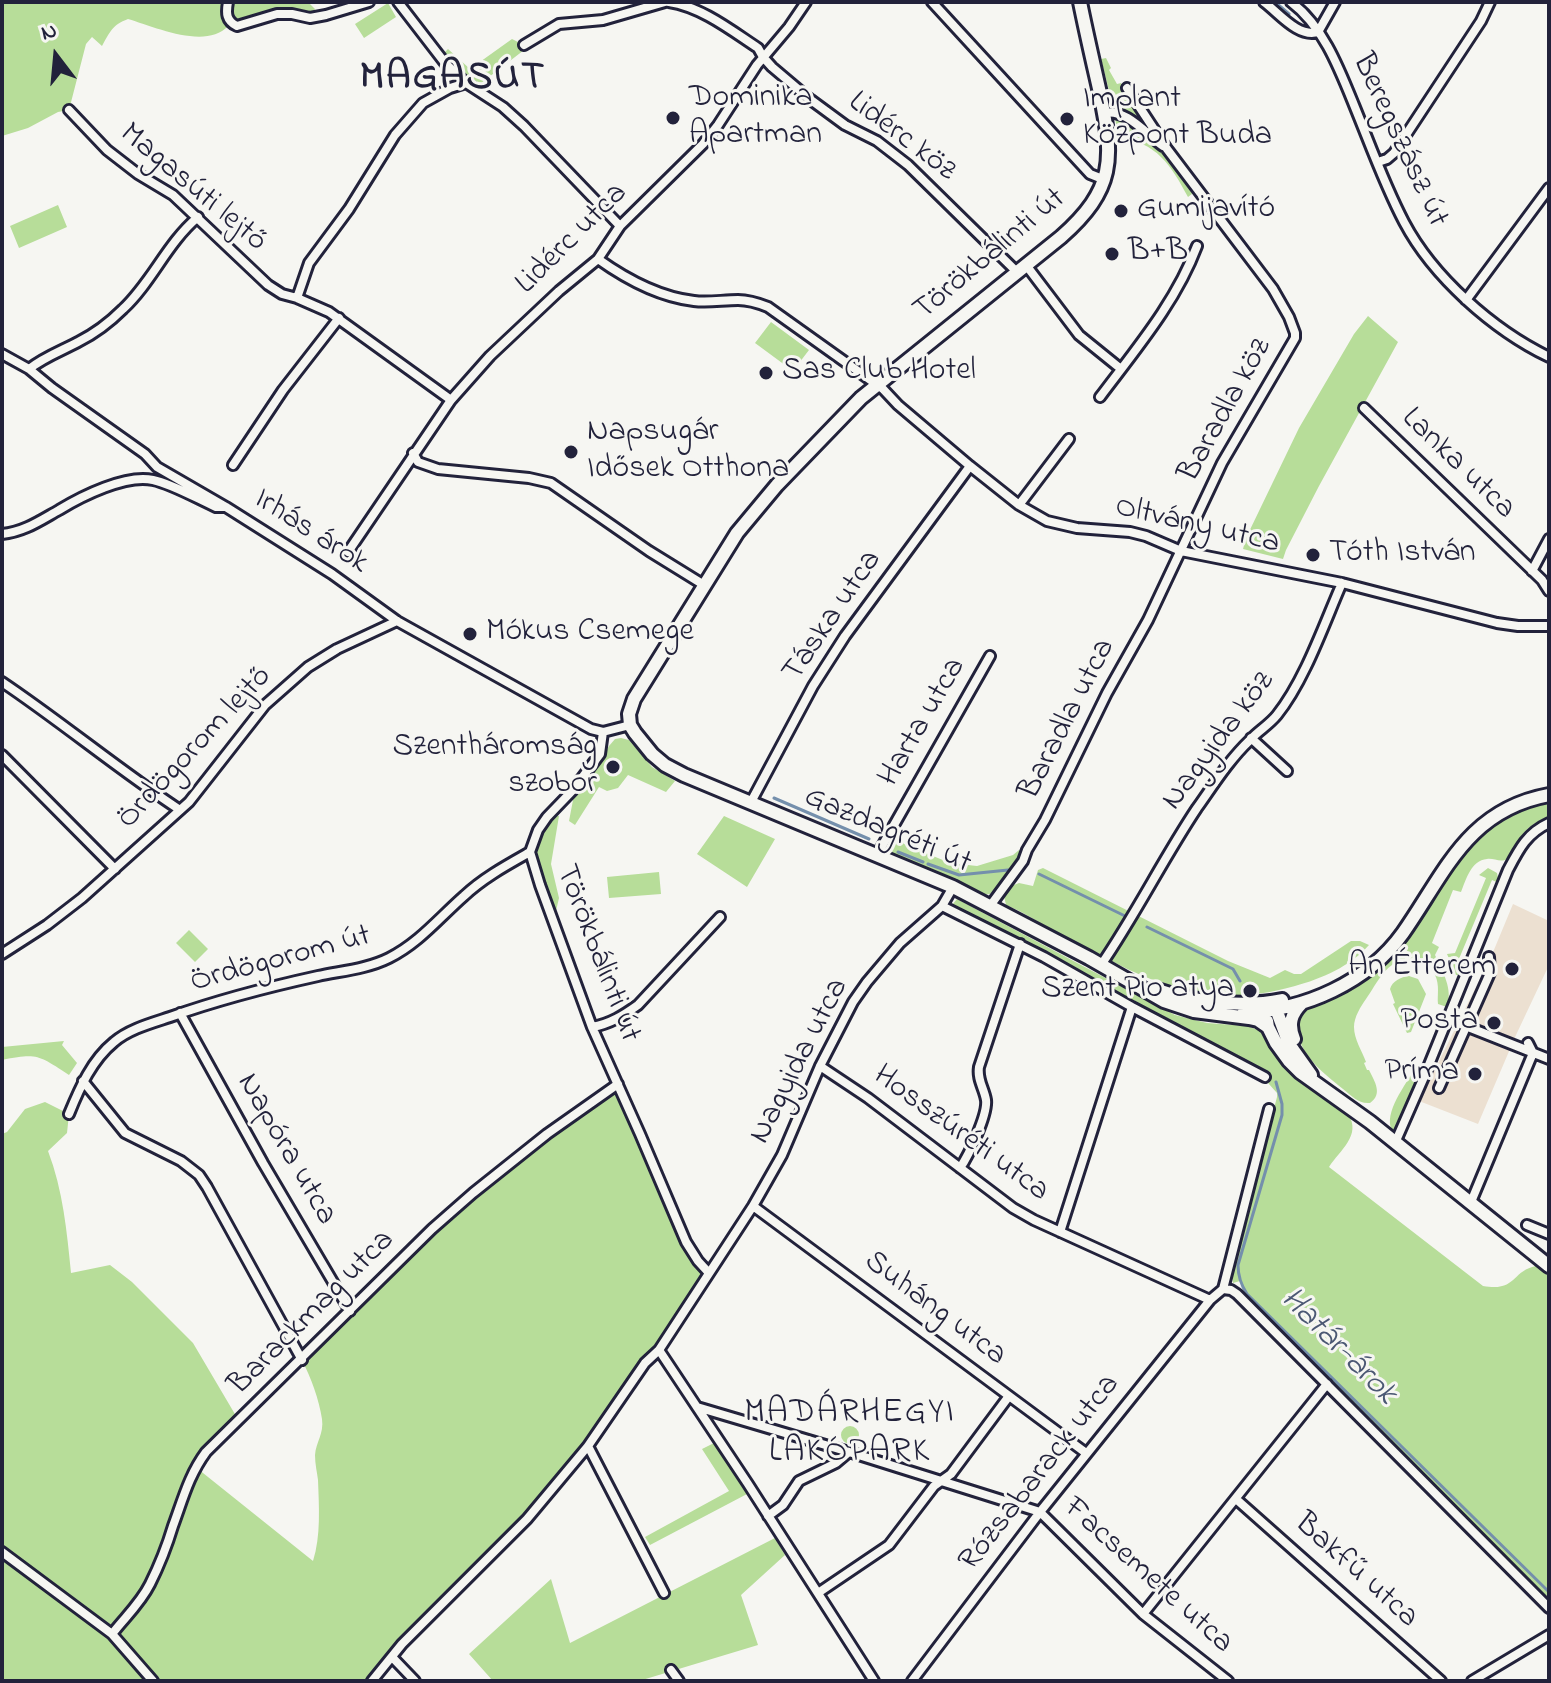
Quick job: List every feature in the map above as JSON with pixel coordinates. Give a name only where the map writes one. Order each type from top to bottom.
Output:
[{"type":"street","points":[[228,2],[228,18],[231,24],[237,26],[277,14],[310,18],[369,2]]},
{"type":"street","points":[[398,2],[432,47],[466,83],[503,107],[524,126],[620,226]]},
{"type":"street","points":[[524,45],[559,24],[603,20],[667,2]]},
{"type":"street","name":"Lidérc köz","points":[[667,2],[680,4],[713,20],[758,48],[763,57],[811,100],[845,125],[877,141],[908,165],[1022,268],[1079,335],[1121,369]]},
{"type":"street","name":"Lidérc utca","points":[[348,552],[451,400],[499,347],[598,259],[620,226],[703,144],[763,57],[806,2]]},
{"type":"street","points":[[932,2],[1092,175],[1105,180]]},
{"type":"street","name":"Törökbálinti út","points":[[630,725],[629,714],[634,699],[737,533],[757,508],[876,385],[1076,223],[1094,202],[1105,180],[1109,148],[1080,2]]},
{"type":"street","name":"Beregszász út","points":[[1264,2],[1295,27],[1306,33],[1318,32]]},
{"type":"street","name":"Beregszász út","points":[[1291,2],[1310,18],[1340,71],[1390,194],[1405,225],[1422,249],[1466,300],[1515,338],[1549,357]]},
{"type":"street","points":[[1318,32],[1335,2]]},
{"type":"street","points":[[1378,162],[1394,153],[1481,21],[1490,2]]},
{"type":"street","points":[[297,298],[309,263],[349,209],[395,135],[423,103],[466,83]]},
{"type":"street","points":[[1127,88],[1167,149]]},
{"type":"street","name":"Magasúti lejtő","points":[[69,110],[107,150],[173,195],[268,285],[339,318],[451,400]]},
{"type":"street","points":[[1104,113],[1114,111],[1124,116],[1167,149]]},
{"type":"street","name":"Baradla köz","points":[[1167,149],[1273,289],[1295,333],[1295,338],[1222,463],[1181,551]]},
{"type":"street","points":[[1466,300],[1549,188]]},
{"type":"street","points":[[29,369],[85,338],[121,312],[198,217]]},
{"type":"street","points":[[1100,397],[1173,296],[1197,246]]},
{"type":"street","name":"Oltvány utca","points":[[598,259],[619,274],[672,296],[695,302],[745,300],[768,307],[876,385],[1019,505],[1062,526],[1130,532],[1181,551],[1342,583],[1497,623],[1549,626]]},
{"type":"street","points":[[233,465],[283,390],[339,318]]},
{"type":"street","name":"Irhás árok","points":[[2,354],[29,369],[145,454],[157,467],[332,574],[397,621],[591,729],[603,732]]},
{"type":"street","name":"Lanka utca","points":[[1364,408],[1542,580],[1549,591]]},
{"type":"street","points":[[1019,505],[1069,439]]},
{"type":"street","points":[[413,453],[418,462],[438,469],[551,483],[704,585]]},
{"type":"street","name":"Táska utca","points":[[751,802],[813,686],[838,647],[970,466]]},
{"type":"street","points":[[2,534],[16,532],[97,491],[132,480],[151,479],[216,507],[226,507]]},
{"type":"street","points":[[1532,571],[1549,539]]},
{"type":"street","name":"Baradla utca","points":[[990,906],[1023,861],[1181,551]]},
{"type":"street","name":"Nagyida köz","points":[[1101,965],[1184,828],[1229,762],[1271,722],[1287,701],[1342,583]]},
{"type":"street","name":"Ördögorom lejtő","points":[[2,954],[58,917],[180,810],[206,783],[265,705],[286,686],[324,656],[397,621]]},
{"type":"street","name":"Harta utca","points":[[877,855],[990,656]]},
{"type":"street","points":[[2,682],[180,810]]},
{"type":"street","points":[[603,732],[630,725]]},
{"type":"street","name":"Gazdagréti út","points":[[630,725],[652,754],[665,765],[953,887],[1164,1001],[1194,1011],[1258,1020],[1268,1027]]},
{"type":"street","name":"Törökbálinti út","points":[[603,732],[600,754],[538,830],[530,852],[592,1027],[686,1242],[709,1273]]},
{"type":"street","points":[[1251,738],[1287,771]]},
{"type":"street","points":[[2,755],[115,869]]},
{"type":"street","points":[[1271,1008],[1302,1003],[1354,979],[1395,942],[1455,853],[1474,832],[1509,809],[1549,795]]},
{"type":"street","points":[[1395,1143],[1508,870],[1528,836],[1549,823]]},
{"type":"street","name":"Ördögorom út","points":[[69,1114],[83,1081],[101,1056],[115,1041],[132,1031],[213,1002],[387,959],[406,949],[480,883],[530,852]]},
{"type":"street","name":"Nagyida utca","points":[[709,1273],[782,1155],[820,1066],[853,1002],[900,943],[942,906],[953,887]]},
{"type":"street","name":"Gazdagréti út","points":[[942,906],[1020,944],[1265,1077]]},
{"type":"street","points":[[1271,1008],[1342,977],[1414,916]]},
{"type":"street","points":[[592,1027],[608,1023],[638,1005],[720,917]]},
{"type":"street","points":[[960,1168],[969,1155],[985,1109],[986,1099],[979,1067],[1020,944]]},
{"type":"street","points":[[1439,1088],[1490,973],[1489,957]]},
{"type":"street","name":"Gazdagréti út","points":[[1131,981],[1192,999],[1271,1008]]},
{"type":"street","points":[[1300,1057],[1290,1025],[1294,1010],[1302,1003]]},
{"type":"street","points":[[1060,1232],[1132,1007]]},
{"type":"street","points":[[1271,1008],[1268,1027],[1276,1043],[1300,1072],[1471,1202],[1549,1266]]},
{"type":"street","points":[[1271,1008],[1289,1044],[1315,1081]]},
{"type":"street","name":"Gazdagréti út","points":[[1209,1013],[1271,1008]]},
{"type":"street","name":"Napóra utca","points":[[180,1013],[350,1311]]},
{"type":"street","points":[[1453,1021],[1549,1059]]},
{"type":"street","points":[[1471,1202],[1533,1053],[1528,1043]]},
{"type":"street","name":"Hosszúréti utca","points":[[820,1066],[868,1098],[1013,1208],[1210,1300]]},
{"type":"street","points":[[83,1081],[125,1133],[181,1161],[199,1175],[302,1360]]},
{"type":"street","name":"Barackmag utca","points":[[112,1634],[138,1605],[149,1585],[174,1526],[185,1487],[206,1452],[432,1229],[547,1134],[618,1084]]},
{"type":"street","points":[[1210,1300],[1223,1289],[1269,1109]]},
{"type":"street","name":"Suháng utca","points":[[753,1206],[1086,1453]]},
{"type":"street","points":[[1527,1225],[1549,1234]]},
{"type":"street","points":[[372,1681],[404,1642],[527,1519],[588,1446],[645,1363],[659,1350],[709,1273]]},
{"type":"street","points":[[1223,1289],[1237,1294],[1549,1608]]},
{"type":"street","name":"Rózsabarack utca","points":[[912,1681],[1086,1453],[1210,1300]]},
{"type":"street","points":[[659,1350],[874,1681]]},
{"type":"street","points":[[1143,1614],[1327,1384]]},
{"type":"street","points":[[818,1593],[889,1545],[934,1486],[951,1474],[1009,1396]]},
{"type":"street","name":"Facsemete utca","points":[[697,1407],[1040,1512],[1143,1614],[1228,1681]]},
{"type":"street","points":[[588,1446],[664,1593]]},
{"type":"street","points":[[768,1516],[783,1505],[799,1481],[836,1463],[849,1452]]},
{"type":"street","name":"Bakfű utca","points":[[1236,1499],[1441,1681]]},
{"type":"street","points":[[2,1552],[112,1634],[153,1681]]},
{"type":"street","points":[[1472,1681],[1549,1635]]},
{"type":"street","points":[[392,1657],[415,1681]]},
{"type":"street","points":[[671,1670],[679,1681]]},
{"type":"shaded area","points":[[1513,904],[1549,921],[1549,965],[1478,1124],[1419,1101],[1491,957]]},
{"type":"green space","points":[[2,2],[308,2],[315,9],[310,18],[292,14],[228,26],[207,36],[166,31],[128,19],[123,21],[115,26],[102,46],[92,37],[86,44],[69,110],[2,136]]},
{"type":"green space","points":[[388,3],[396,17],[364,38],[355,24]]},
{"type":"green space","points":[[512,39],[528,47],[476,87],[442,55],[448,49],[470,69]]},
{"type":"green space","points":[[1106,58],[1117,84],[1121,83],[1154,136],[1113,106],[1101,59]]},
{"type":"green space","points":[[1115,116],[1123,118],[1174,162],[1189,183],[1192,194],[1188,197],[1176,175],[1153,150],[1143,144],[1118,139]]},
{"type":"green space","points":[[58,205],[67,227],[19,248],[10,226]]},
{"type":"green space","points":[[1368,316],[1398,342],[1283,559],[1243,549],[1299,428],[1354,334]]},
{"type":"green space","points":[[771,322],[809,350],[793,371],[755,343]]},
{"type":"green space","points":[[615,739],[629,740],[652,767],[675,781],[666,792],[628,775],[618,788],[607,791],[599,787],[575,825],[569,821],[574,795],[609,746]]},
{"type":"green space","points":[[1549,801],[1549,816],[1526,831],[1508,858],[1481,860],[1470,871],[1461,892],[1453,890],[1432,943],[1439,947],[1435,955],[1448,987],[1447,1007],[1438,1004],[1437,983],[1431,970],[1419,961],[1407,959],[1398,961],[1385,971],[1362,1005],[1355,1019],[1354,1031],[1377,1092],[1370,1103],[1355,1099],[1310,1059],[1300,1040],[1299,1018],[1296,1016],[1312,1003],[1368,972],[1459,858],[1488,829],[1518,811]]},
{"type":"green space","points":[[555,815],[559,816],[551,864],[559,898],[556,911],[542,881],[536,853],[538,837]]},
{"type":"green space","points":[[724,816],[775,839],[747,887],[697,854]]},
{"type":"green space","points":[[894,834],[904,844],[950,863],[977,866],[1013,855],[1019,850],[1021,852],[1012,865],[1011,873],[990,894],[980,895],[897,857],[889,844]]},
{"type":"green space","points":[[1043,868],[1228,961],[1270,978],[1285,970],[1301,974],[1351,941],[1369,945],[1335,971],[1295,986],[1259,994],[1226,996],[1195,992],[1138,974],[1006,905],[1004,896],[1009,887],[1019,883],[1033,886],[1038,870]]},
{"type":"green space","points":[[1488,868],[1497,873],[1499,883],[1492,880],[1456,966],[1463,969],[1460,975],[1456,975],[1447,954],[1455,953],[1486,878],[1479,875]]},
{"type":"green space","points":[[659,872],[661,894],[609,898],[607,877]]},
{"type":"green space","points":[[957,899],[1175,1015],[1207,1023],[1247,1026],[1264,1032],[1278,1053],[1348,1114],[1352,1122],[1351,1136],[1329,1167],[1483,1286],[1508,1284],[1522,1272],[1536,1266],[1549,1276],[1549,1600],[1282,1331],[1247,1294],[1240,1281],[1233,1283],[1238,1246],[1277,1097],[1268,1083],[1269,1075],[1146,1011],[1043,952],[957,911],[952,905]]},
{"type":"green space","points":[[189,930],[208,949],[195,962],[176,943]]},
{"type":"green space","points":[[1409,976],[1418,979],[1426,994],[1411,1032],[1407,1033],[1393,1004],[1390,989],[1397,980]]},
{"type":"green space","points":[[64,1041],[62,1045],[77,1063],[69,1075],[37,1057],[2,1060],[2,1047]]},
{"type":"green space","points":[[1415,1068],[1421,1070],[1398,1125],[1392,1131],[1393,1107]]},
{"type":"green space","points":[[618,1084],[686,1242],[709,1273],[588,1446],[520,1526],[372,1681],[2,1681],[2,1134],[25,1109],[45,1102],[69,1114],[67,1133],[48,1151],[61,1196],[71,1273],[110,1265],[132,1282],[193,1343],[239,1421],[237,1429],[198,1469],[313,1561],[319,1521],[315,1455],[322,1424],[317,1396],[302,1360],[473,1193]]},
{"type":"green space","points":[[846,1426],[854,1426],[859,1435],[857,1442],[846,1444],[841,1439],[841,1431]]},
{"type":"green space","points":[[714,1443],[747,1494],[650,1545],[645,1537],[729,1491],[702,1449]]},
{"type":"green space","points":[[775,1538],[785,1555],[741,1595],[758,1645],[639,1681],[493,1681],[469,1654],[551,1579],[570,1643]]},
{"type":"waterway","points":[[1275,2],[1289,14]]},
{"type":"waterway","points":[[774,798],[869,839]]},
{"type":"waterway","points":[[898,852],[923,862]]},
{"type":"waterway","points":[[928,864],[959,875],[1008,870]]},
{"type":"waterway","points":[[1039,874],[1125,916]]},
{"type":"waterway","points":[[1147,927],[1233,969],[1240,981]]},
{"type":"waterway","name":"Határ-árok","points":[[1276,1082],[1282,1115],[1238,1265],[1243,1287],[1549,1592]]},
{"type":"place","name":"Dominika Apartman","points":[[673,118]]},
{"type":"place","name":"Implant Központ Buda","points":[[1067,119]]},
{"type":"place","name":"Gumijavító","points":[[1121,211]]},
{"type":"place","name":"B+B","points":[[1112,254]]},
{"type":"place","name":"Sas Club Hotel","points":[[766,373]]},
{"type":"place","name":"Napsugár Idősek Otthona","points":[[571,452]]},
{"type":"place","name":"Tóth István","points":[[1313,555]]},
{"type":"place","name":"Mókus Csemege","points":[[470,634]]},
{"type":"place","name":"Szentháromság szobor","points":[[613,767]]},
{"type":"place","name":"An Étterem","points":[[1512,969]]},
{"type":"place","name":"Szent Pio atya","points":[[1250,991]]},
{"type":"place","name":"Posta","points":[[1494,1023]]},
{"type":"place","name":"Príma","points":[[1475,1074]]},
{"type":"district","name":"MAGASÚT","points":[[453,80]]},
{"type":"district","name":"MADÁRHEGYI LAKÓPARK","points":[[850,1434]]}]
